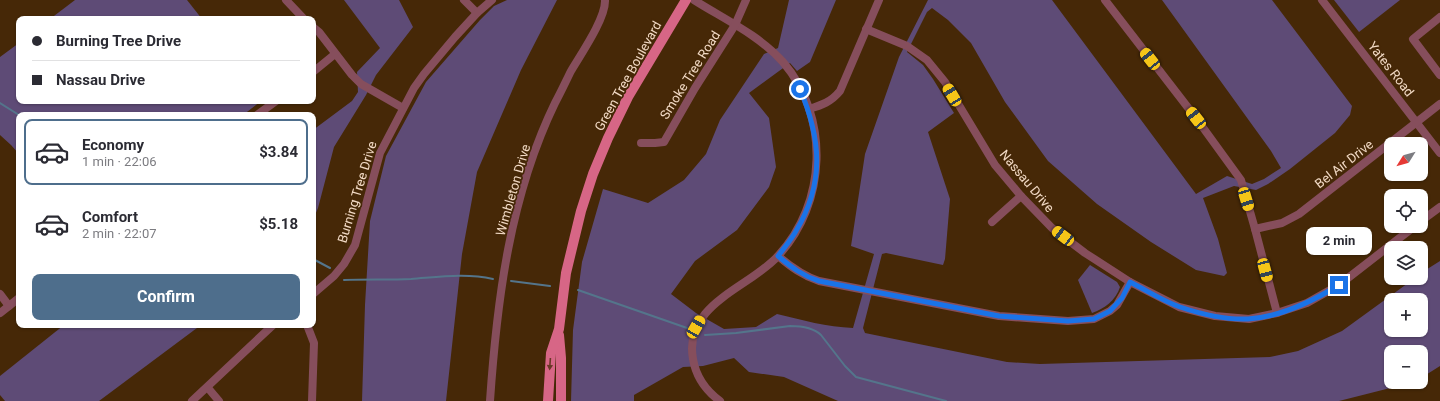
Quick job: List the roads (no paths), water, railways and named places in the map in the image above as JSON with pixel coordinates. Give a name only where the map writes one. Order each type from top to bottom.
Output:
[{"type":"main road","name":"Green Tree Boulevard","points":[[561,401],[559,329],[566,273],[581,211],[608,138],[628,97],[686,0]]},
{"type":"main road","name":"Green Tree Boulevard","points":[[548,401],[551,352],[559,329]]},
{"type":"street","points":[[286,0],[301,16]]},
{"type":"street","points":[[464,0],[477,12]]},
{"type":"street","name":"Burning Tree Drive","points":[[316,291],[334,276],[344,264],[355,246],[380,153],[403,108],[424,74],[477,12],[492,0]]},
{"type":"street","name":"Wimbleton Drive","points":[[490,401],[494,343],[512,225],[528,170],[551,112],[599,21],[604,9],[605,0]]},
{"type":"street","points":[[694,0],[764,45],[783,62],[800,89],[809,109],[817,146],[815,179],[808,206],[796,232],[778,256],[764,269],[711,306],[696,327],[693,339],[692,354],[695,368],[700,381],[710,393],[720,401]]},
{"type":"street","name":"Smoke Tree Road","points":[[641,143],[664,142],[695,88],[735,25],[746,0]]},
{"type":"street","points":[[809,109],[827,104],[840,91],[879,0]]},
{"type":"street","points":[[1105,0],[1196,118],[1241,180],[1277,313]]},
{"type":"street","name":"Yates Road","points":[[1322,0],[1440,153]]},
{"type":"street","points":[[1440,18],[1413,39],[1440,75]]},
{"type":"street","name":"Nassau Drive","points":[[866,29],[908,46],[927,60],[945,82],[995,165],[1021,196],[1052,228],[1084,253],[1130,282],[1179,307],[1215,316],[1248,319],[1277,313],[1306,303],[1339,285],[1406,233]]},
{"type":"street","points":[[316,30],[352,75],[361,84],[403,108]]},
{"type":"street","points":[[316,70],[335,54]]},
{"type":"street","points":[[261,112],[272,104]]},
{"type":"street","name":"Bel Air Drive","points":[[1255,229],[1282,223],[1299,214],[1440,104]]},
{"type":"street","points":[[992,222],[1021,196]]},
{"type":"street","points":[[1428,216],[1440,207]]},
{"type":"street","points":[[778,256],[794,270],[819,281],[985,314],[1018,318],[1068,321],[1094,319],[1113,308],[1122,298],[1130,282]]},
{"type":"street","points":[[0,294],[9,306]]},
{"type":"street","points":[[0,313],[16,300]]},
{"type":"street","points":[[192,401],[208,388],[270,328]]},
{"type":"street","points":[[309,328],[314,343],[312,401]]},
{"type":"street","points":[[208,388],[219,401]]},
{"type":"waterway","points":[[0,103],[16,113]]},
{"type":"waterway","points":[[316,261],[330,268]]},
{"type":"waterway","points":[[344,280],[411,279],[463,276],[493,279]]},
{"type":"waterway","points":[[511,281],[550,286]]},
{"type":"waterway","points":[[578,290],[687,328]]},
{"type":"waterway","points":[[705,335],[736,333],[790,326],[807,328],[821,335],[845,366],[856,377],[946,401]]}]
